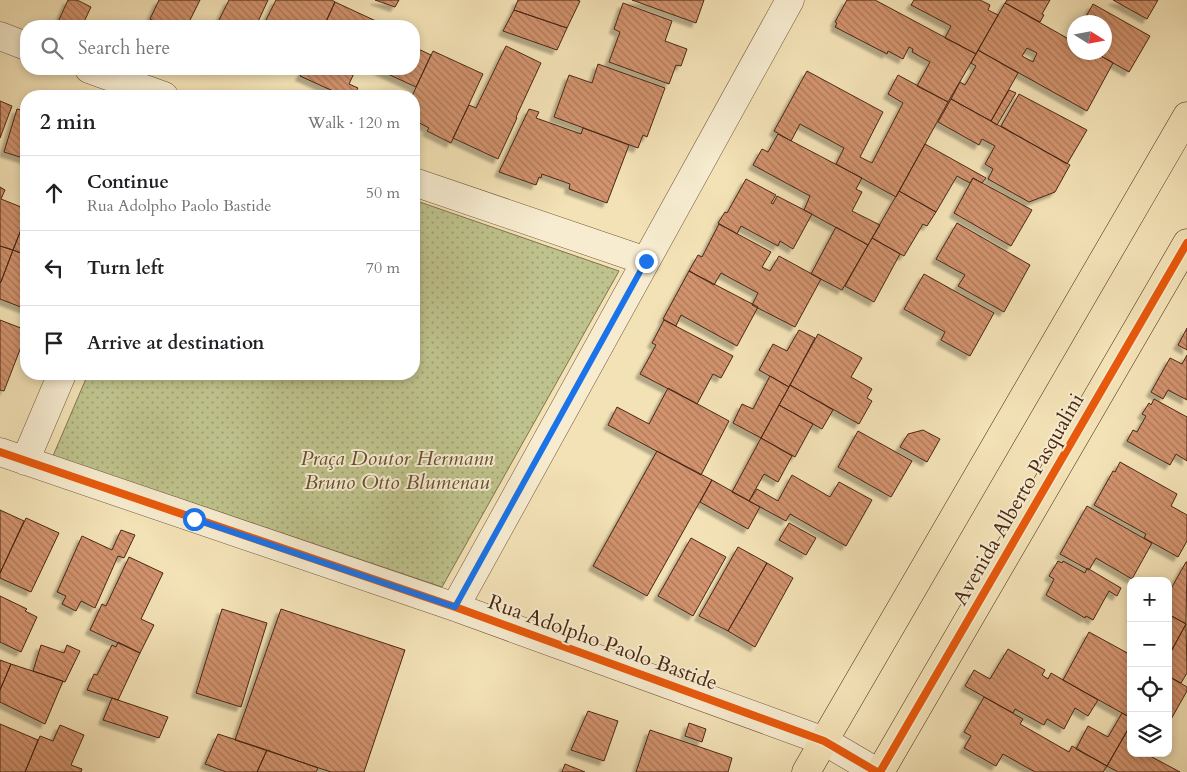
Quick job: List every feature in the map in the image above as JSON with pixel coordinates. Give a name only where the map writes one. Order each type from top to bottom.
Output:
[{"type":"main road","points":[[806,772],[1187,116]]},
{"type":"main road","name":"Avenida Alberto Pasqualini","points":[[878,772],[1187,243]]},
{"type":"street","points":[[455,607],[790,0]]},
{"type":"street","points":[[0,36],[20,44]]},
{"type":"street","points":[[106,75],[147,90]]},
{"type":"street","points":[[420,184],[646,261]]},
{"type":"street","points":[[25,461],[59,380]]},
{"type":"street","name":"Rua Adolpho Paolo Bastide","points":[[0,452],[455,607],[824,741],[878,772]]},
{"type":"green space","name":"Praça Doutor Hermann Bruno Otto Blumenau","points":[[420,202],[619,271],[442,587],[53,456],[85,380],[420,380]]},
{"type":"building","points":[[68,0],[77,0],[91,7],[85,20],[59,20]]},
{"type":"building","points":[[159,0],[200,0],[190,20],[150,19]]},
{"type":"building","points":[[229,0],[268,0],[259,20],[219,20]]},
{"type":"building","points":[[276,0],[332,0],[335,2],[327,20],[266,20]]},
{"type":"building","points":[[375,0],[399,0],[395,7]]},
{"type":"building","points":[[518,0],[580,1],[567,28],[514,10]]},
{"type":"building","points":[[632,0],[704,0],[696,23]]},
{"type":"building","points":[[847,0],[875,0],[976,54],[948,102],[917,86],[930,62],[912,52],[913,49],[909,47],[903,59],[888,51],[887,54],[835,27],[837,23],[835,22]]},
{"type":"building","points":[[914,0],[980,0],[990,5],[988,10],[998,15],[976,54],[945,38],[951,26],[911,5]]},
{"type":"building","points":[[1007,0],[1050,0],[1040,22],[1005,3]]},
{"type":"building","points":[[1113,0],[1158,0],[1147,19]]},
{"type":"building","points":[[335,2],[374,20],[327,20]]},
{"type":"building","points":[[623,3],[672,21],[665,41],[687,49],[681,66],[676,65],[669,84],[609,62],[620,32],[614,29]]},
{"type":"building","points":[[1005,3],[1067,38],[1067,60],[1108,60],[1113,63],[1087,111],[978,50]],"holes":[[[1027,48],[1037,53],[1033,62],[1022,56]]]},
{"type":"building","points":[[1093,4],[1150,36],[1129,72],[1108,60],[1112,60],[1112,15],[1087,15]]},
{"type":"building","points":[[514,10],[567,28],[557,50],[503,31]]},
{"type":"building","points":[[506,46],[541,63],[498,159],[453,138],[469,105],[476,108]]},
{"type":"building","points":[[420,50],[431,55],[416,87],[390,75],[420,75]]},
{"type":"building","points":[[978,50],[1018,73],[991,121],[951,99],[960,82],[965,85],[976,66],[971,63]]},
{"type":"building","points":[[433,51],[483,74],[451,143],[427,131],[429,128],[420,123],[420,90],[415,90]]},
{"type":"building","points":[[598,64],[665,88],[647,137],[643,135],[638,148],[554,117],[569,75],[592,83]]},
{"type":"building","points":[[807,71],[883,112],[860,157],[872,163],[903,103],[888,94],[898,75],[948,102],[896,197],[836,164],[844,148],[800,124],[791,141],[774,131]]},
{"type":"building","points":[[353,75],[349,84],[358,88],[357,90],[331,90],[300,76]]},
{"type":"building","points":[[1009,90],[1016,93],[997,125],[991,121]]},
{"type":"building","points":[[1019,94],[1087,130],[1067,164],[1001,126]]},
{"type":"building","points":[[951,99],[1070,165],[1055,192],[1029,202],[988,179],[993,169],[985,164],[995,146],[982,139],[979,145],[938,122]]},
{"type":"building","points":[[0,101],[12,106],[0,138]]},
{"type":"building","points":[[17,109],[20,110],[20,157],[4,152]]},
{"type":"building","points":[[529,109],[539,112],[536,118],[581,134],[583,128],[629,145],[607,203],[569,189],[570,184],[542,174],[536,185],[499,172]]},
{"type":"building","points":[[778,134],[862,178],[856,189],[862,192],[852,211],[880,225],[868,245],[804,210],[810,196],[753,165],[762,149],[768,152]]},
{"type":"building","points":[[925,144],[986,178],[982,183],[973,178],[970,183],[957,176],[936,212],[899,191]]},
{"type":"building","points":[[973,178],[1032,210],[1011,246],[954,213]]},
{"type":"building","points":[[746,179],[776,195],[771,203],[773,204],[777,196],[812,214],[793,249],[780,241],[778,246],[741,226],[737,234],[718,223],[725,212],[727,213]]},
{"type":"building","points":[[0,187],[5,190],[1,199],[20,207],[20,232],[13,250],[0,246]]},
{"type":"building","points":[[899,191],[936,212],[927,226],[923,224],[904,256],[872,238]]},
{"type":"building","points":[[957,223],[1030,265],[1004,312],[958,286],[965,275],[936,259]]},
{"type":"building","points":[[719,224],[771,252],[762,267],[770,271],[779,256],[821,279],[795,327],[752,305],[758,293],[721,273],[714,285],[689,271],[698,255],[702,257]]},
{"type":"building","points":[[836,227],[868,245],[842,290],[811,274]]},
{"type":"building","points":[[20,232],[20,253],[13,250]]},
{"type":"building","points":[[872,238],[900,254],[874,302],[845,286]]},
{"type":"building","points":[[0,246],[13,250],[1,282],[0,282]]},
{"type":"building","points":[[13,250],[20,253],[20,307],[0,299],[0,284]]},
{"type":"building","points":[[689,271],[758,307],[737,346],[681,315],[676,326],[663,319]]},
{"type":"building","points":[[924,274],[994,313],[970,356],[941,340],[945,332],[904,309]]},
{"type":"building","points":[[0,320],[20,328],[20,350],[4,391],[0,390]]},
{"type":"building","points":[[664,320],[733,356],[721,378],[713,374],[697,404],[640,374],[656,345],[652,343]]},
{"type":"building","points":[[1187,328],[1187,350],[1178,345]]},
{"type":"building","points":[[799,330],[815,338],[789,387],[759,370],[773,344],[787,351]]},
{"type":"building","points":[[818,334],[862,358],[851,377],[872,389],[867,398],[872,401],[859,424],[790,385]]},
{"type":"building","points":[[1187,355],[1187,400],[1168,390],[1163,399],[1151,392],[1170,358],[1182,364]]},
{"type":"building","points":[[770,376],[789,387],[761,438],[733,423],[742,404],[753,409]]},
{"type":"building","points":[[790,385],[833,410],[822,429],[779,405]]},
{"type":"building","points":[[668,388],[729,421],[701,475],[608,425],[617,407],[649,424]]},
{"type":"building","points":[[1154,399],[1187,417],[1187,461],[1176,454],[1170,465],[1127,441],[1133,430],[1137,432],[1146,416],[1142,414]]},
{"type":"building","points":[[779,405],[813,424],[795,457],[761,438]]},
{"type":"building","points":[[923,430],[940,439],[927,462],[900,447],[908,434]]},
{"type":"building","points":[[858,431],[912,461],[891,497],[838,467]]},
{"type":"building","points":[[761,438],[792,456],[778,482],[764,474],[749,501],[732,492]]},
{"type":"building","points":[[657,451],[712,480],[647,596],[593,566]]},
{"type":"building","points":[[1120,462],[1177,494],[1171,506],[1187,515],[1187,541],[1178,557],[1144,538],[1146,534],[1094,505]]},
{"type":"building","points":[[792,475],[830,497],[839,482],[872,500],[846,546],[790,514],[786,521],[749,501],[757,489],[778,501]]},
{"type":"building","points":[[712,480],[760,507],[748,529],[700,502]]},
{"type":"building","points":[[1087,506],[1152,543],[1133,577],[1129,577],[1096,558],[1089,570],[1060,554]]},
{"type":"building","points":[[0,510],[24,521],[0,573]]},
{"type":"building","points":[[26,518],[59,533],[31,592],[0,578],[0,573]]},
{"type":"building","points":[[789,523],[816,538],[806,555],[779,540]]},
{"type":"building","points":[[121,530],[135,535],[124,558],[118,556],[95,608],[81,601],[76,611],[62,604],[66,596],[57,592],[82,536],[112,550]]},
{"type":"building","points":[[691,538],[726,557],[693,616],[658,596]]},
{"type":"building","points":[[738,547],[767,563],[728,631],[699,616]]},
{"type":"building","points":[[129,557],[163,573],[141,619],[154,625],[140,653],[90,630],[102,604],[106,606]]},
{"type":"building","points":[[1058,561],[1062,563],[1063,561],[1085,573],[1087,568],[1121,588],[1117,596],[1109,591],[1093,620],[1086,616],[1085,618],[1046,595],[1054,579],[1049,576]]},
{"type":"building","points":[[1187,562],[1186,624],[1172,616],[1172,587]]},
{"type":"building","points":[[767,563],[793,578],[755,647],[728,631]]},
{"type":"building","points":[[0,596],[27,609],[25,611],[37,617],[21,652],[0,642]]},
{"type":"building","points":[[222,609],[267,623],[241,707],[196,693]]},
{"type":"building","points":[[281,609],[405,650],[364,772],[331,772],[235,740]]},
{"type":"building","points":[[1172,616],[1186,624],[1172,650]]},
{"type":"building","points":[[1186,624],[1187,673],[1181,683],[1172,678],[1172,650]]},
{"type":"building","points":[[1089,632],[1127,653],[1127,716],[1063,680]]},
{"type":"building","points":[[118,642],[140,653],[118,700],[87,690],[94,674],[97,675],[112,645],[116,647]]},
{"type":"building","points":[[41,645],[64,653],[67,645],[80,651],[65,682],[33,671]]},
{"type":"building","points":[[1008,649],[1045,670],[1042,675],[1048,679],[1051,673],[1098,700],[1088,716],[1075,708],[1064,729],[1047,719],[1044,725],[1015,709],[1013,713],[965,686],[974,670],[990,679]]},
{"type":"building","points":[[0,660],[11,664],[0,690]]},
{"type":"building","points":[[11,664],[63,681],[45,724],[0,702],[0,690]]},
{"type":"building","points":[[1172,678],[1187,687],[1187,691],[1172,717]]},
{"type":"building","points":[[984,697],[1023,719],[1020,724],[1069,752],[1072,746],[1107,766],[1103,772],[1035,772],[1003,754],[996,766],[964,748],[971,736],[964,732]]},
{"type":"building","points":[[112,698],[168,717],[159,738],[103,720]]},
{"type":"building","points":[[588,711],[618,721],[604,761],[571,750]]},
{"type":"building","points":[[1122,713],[1127,716],[1127,731],[1107,766],[1076,749],[1088,726],[1108,737]]},
{"type":"building","points":[[689,723],[706,729],[702,742],[685,736]]},
{"type":"building","points":[[0,724],[38,740],[25,772],[0,772]]},
{"type":"building","points":[[60,725],[84,735],[71,765],[82,769],[81,772],[25,772],[40,736],[53,741]]},
{"type":"building","points":[[650,730],[732,758],[728,772],[636,772]]},
{"type":"building","points":[[1127,731],[1127,757],[1152,757],[1180,772],[1118,772],[1107,766]]},
{"type":"building","points":[[218,734],[267,750],[257,772],[226,772],[205,764]]},
{"type":"building","points":[[267,750],[318,768],[316,772],[257,772]]},
{"type":"building","points":[[565,764],[585,772],[562,772]]},
{"type":"cycle path","points":[[880,772],[1187,243]]},
{"type":"cycle path","points":[[0,452],[455,607],[824,741],[877,772]]},
{"type":"route","points":[[194,519],[455,607],[646,261]]}]
